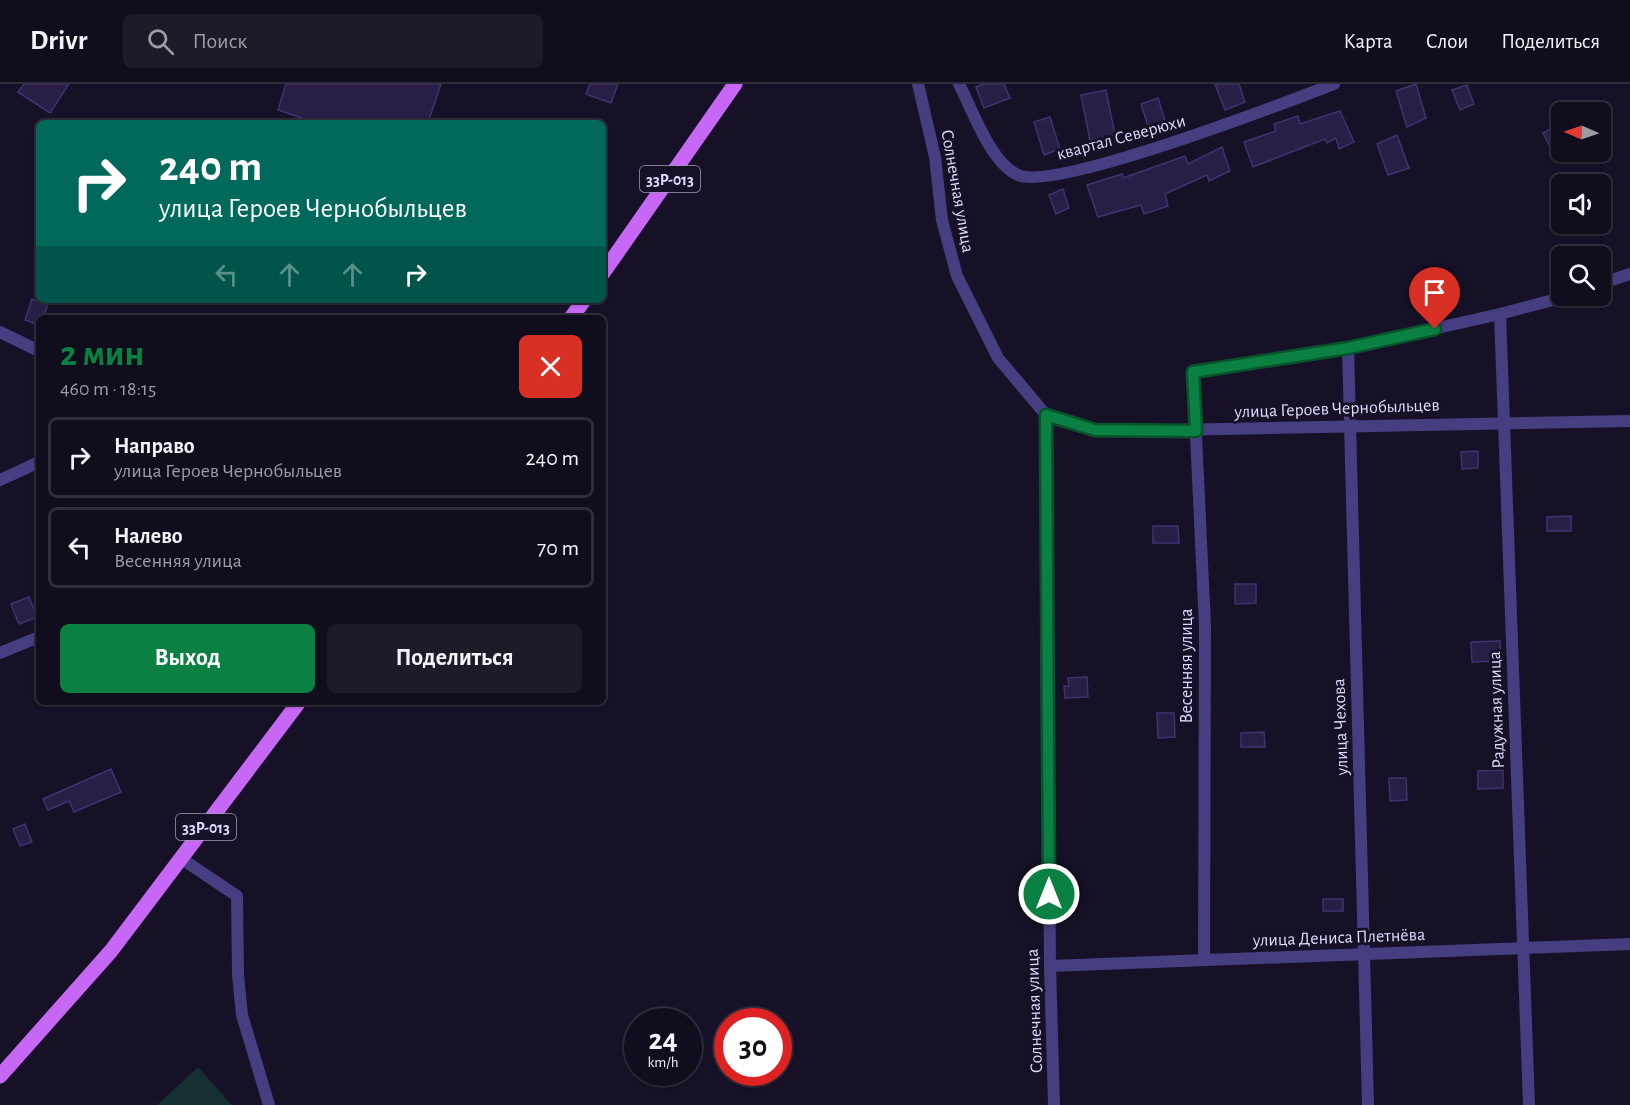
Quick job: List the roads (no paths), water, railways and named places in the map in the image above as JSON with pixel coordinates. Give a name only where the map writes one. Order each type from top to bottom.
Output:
[{"type":"main road","name":"33Р-013","points":[[606,269],[735,84]]},
{"type":"main road","name":"33Р-013","points":[[0,1076],[111,951],[297,705]]},
{"type":"street","name":"Солнечная улица","points":[[918,84],[935,157],[942,220],[957,276],[971,310],[998,358],[1046,415],[1050,966],[1054,1105]]},
{"type":"street","name":"квартал Северюхи","points":[[959,84],[994,152],[1012,170],[1028,177],[1075,170],[1192,137],[1334,84]]},
{"type":"street","points":[[1611,280],[1630,274]]},
{"type":"street","points":[[1348,348],[1551,300]]},
{"type":"street","name":"Радужная улица","points":[[1500,314],[1529,1105]]},
{"type":"street","points":[[0,332],[36,350]]},
{"type":"street","name":"Весенняя улица","points":[[1204,960],[1205,626],[1193,372],[1348,348]]},
{"type":"street","name":"улица Чехова","points":[[1348,348],[1368,1105]]},
{"type":"street","name":"улица Героев Чернобыльцев","points":[[1046,415],[1095,430],[1196,431],[1349,425],[1630,421]]},
{"type":"street","points":[[0,480],[36,463]]},
{"type":"street","points":[[0,653],[36,638]]},
{"type":"street","points":[[182,859],[237,896],[238,975],[242,1015],[269,1105]]},
{"type":"street","name":"улица Дениса Плетнёва","points":[[1050,966],[1630,944]]}]
